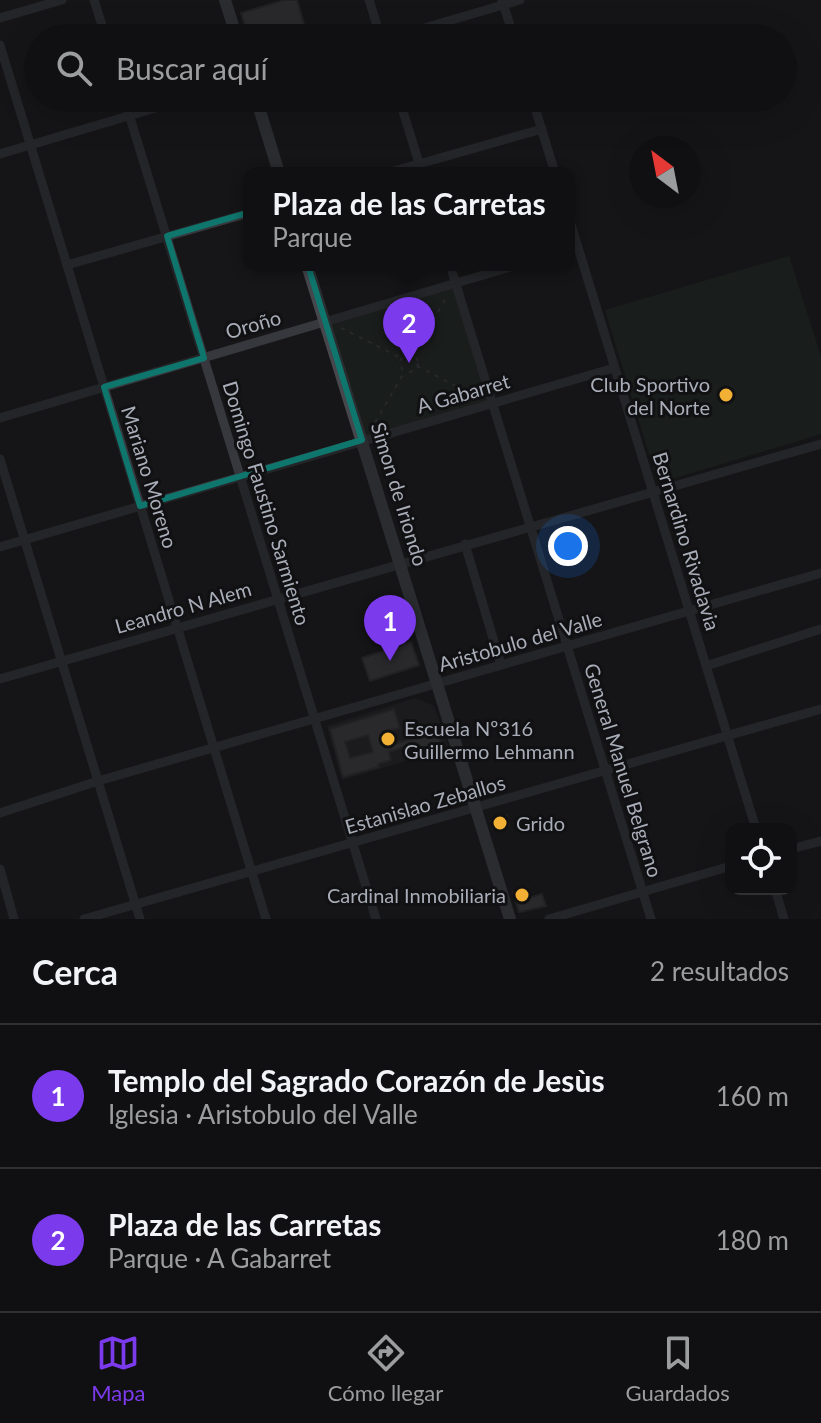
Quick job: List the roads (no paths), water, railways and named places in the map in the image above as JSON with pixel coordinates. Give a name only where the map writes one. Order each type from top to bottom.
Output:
[{"type":"main road","points":[[225,0],[233,24]]},
{"type":"main road","points":[[260,112],[277,167]]},
{"type":"main road","name":"Simon de Iriondo","points":[[309,271],[365,438],[436,684],[510,919]]},
{"type":"street","points":[[0,18],[62,0]]},
{"type":"street","points":[[94,0],[102,24]]},
{"type":"street","points":[[369,0],[377,24]]},
{"type":"street","points":[[434,24],[503,2],[520,0]]},
{"type":"street","points":[[503,2],[510,24]]},
{"type":"street","name":"Mariano Moreno","points":[[0,45],[266,919]]},
{"type":"street","name":"Domingo Faustino Sarmiento","points":[[129,112],[376,919]]},
{"type":"street","points":[[0,154],[140,112]]},
{"type":"street","points":[[403,112],[421,167]]},
{"type":"street","points":[[537,112],[553,167]]},
{"type":"street","points":[[424,167],[542,129]]},
{"type":"street","points":[[67,265],[243,215]]},
{"type":"street","name":"Bernardino Rivadavia","points":[[575,254],[614,368],[754,823]]},
{"type":"street","name":"General Manuel Belgrano","points":[[451,271],[651,919]]},
{"type":"street","name":"Oroño","points":[[0,418],[498,271]]},
{"type":"street","name":"A Gabarret","points":[[0,547],[365,438],[614,368]]},
{"type":"street","name":"Leandro N Alem","points":[[0,679],[821,444]]},
{"type":"street","points":[[0,459],[140,919]]},
{"type":"street","points":[[465,544],[501,665]]},
{"type":"street","name":"Aristobulo del Valle","points":[[0,813],[98,781],[821,573]]},
{"type":"street","points":[[706,666],[821,629]]},
{"type":"street","name":"Estanislao Zeballos","points":[[84,919],[821,709]]},
{"type":"street","points":[[797,847],[821,841]]},
{"type":"street","points":[[549,919],[725,868]]},
{"type":"street","points":[[0,869],[14,919]]},
{"type":"street","points":[[777,895],[784,919]]},
{"type":"place","name":"Plaza de las Carretas","points":[[409,363]]},
{"type":"place","name":"Club Sportivo del Norte","points":[[726,395]]},
{"type":"place","name":"Templo del Sagrado Corazón de Jesùs","points":[[390,661]]},
{"type":"place","name":"Escuela Nº316 Guillermo Lehmann","points":[[388,739]]},
{"type":"place","name":"Grido","points":[[500,823]]},
{"type":"place","name":"Cardinal Inmobiliaria","points":[[522,895]]}]
